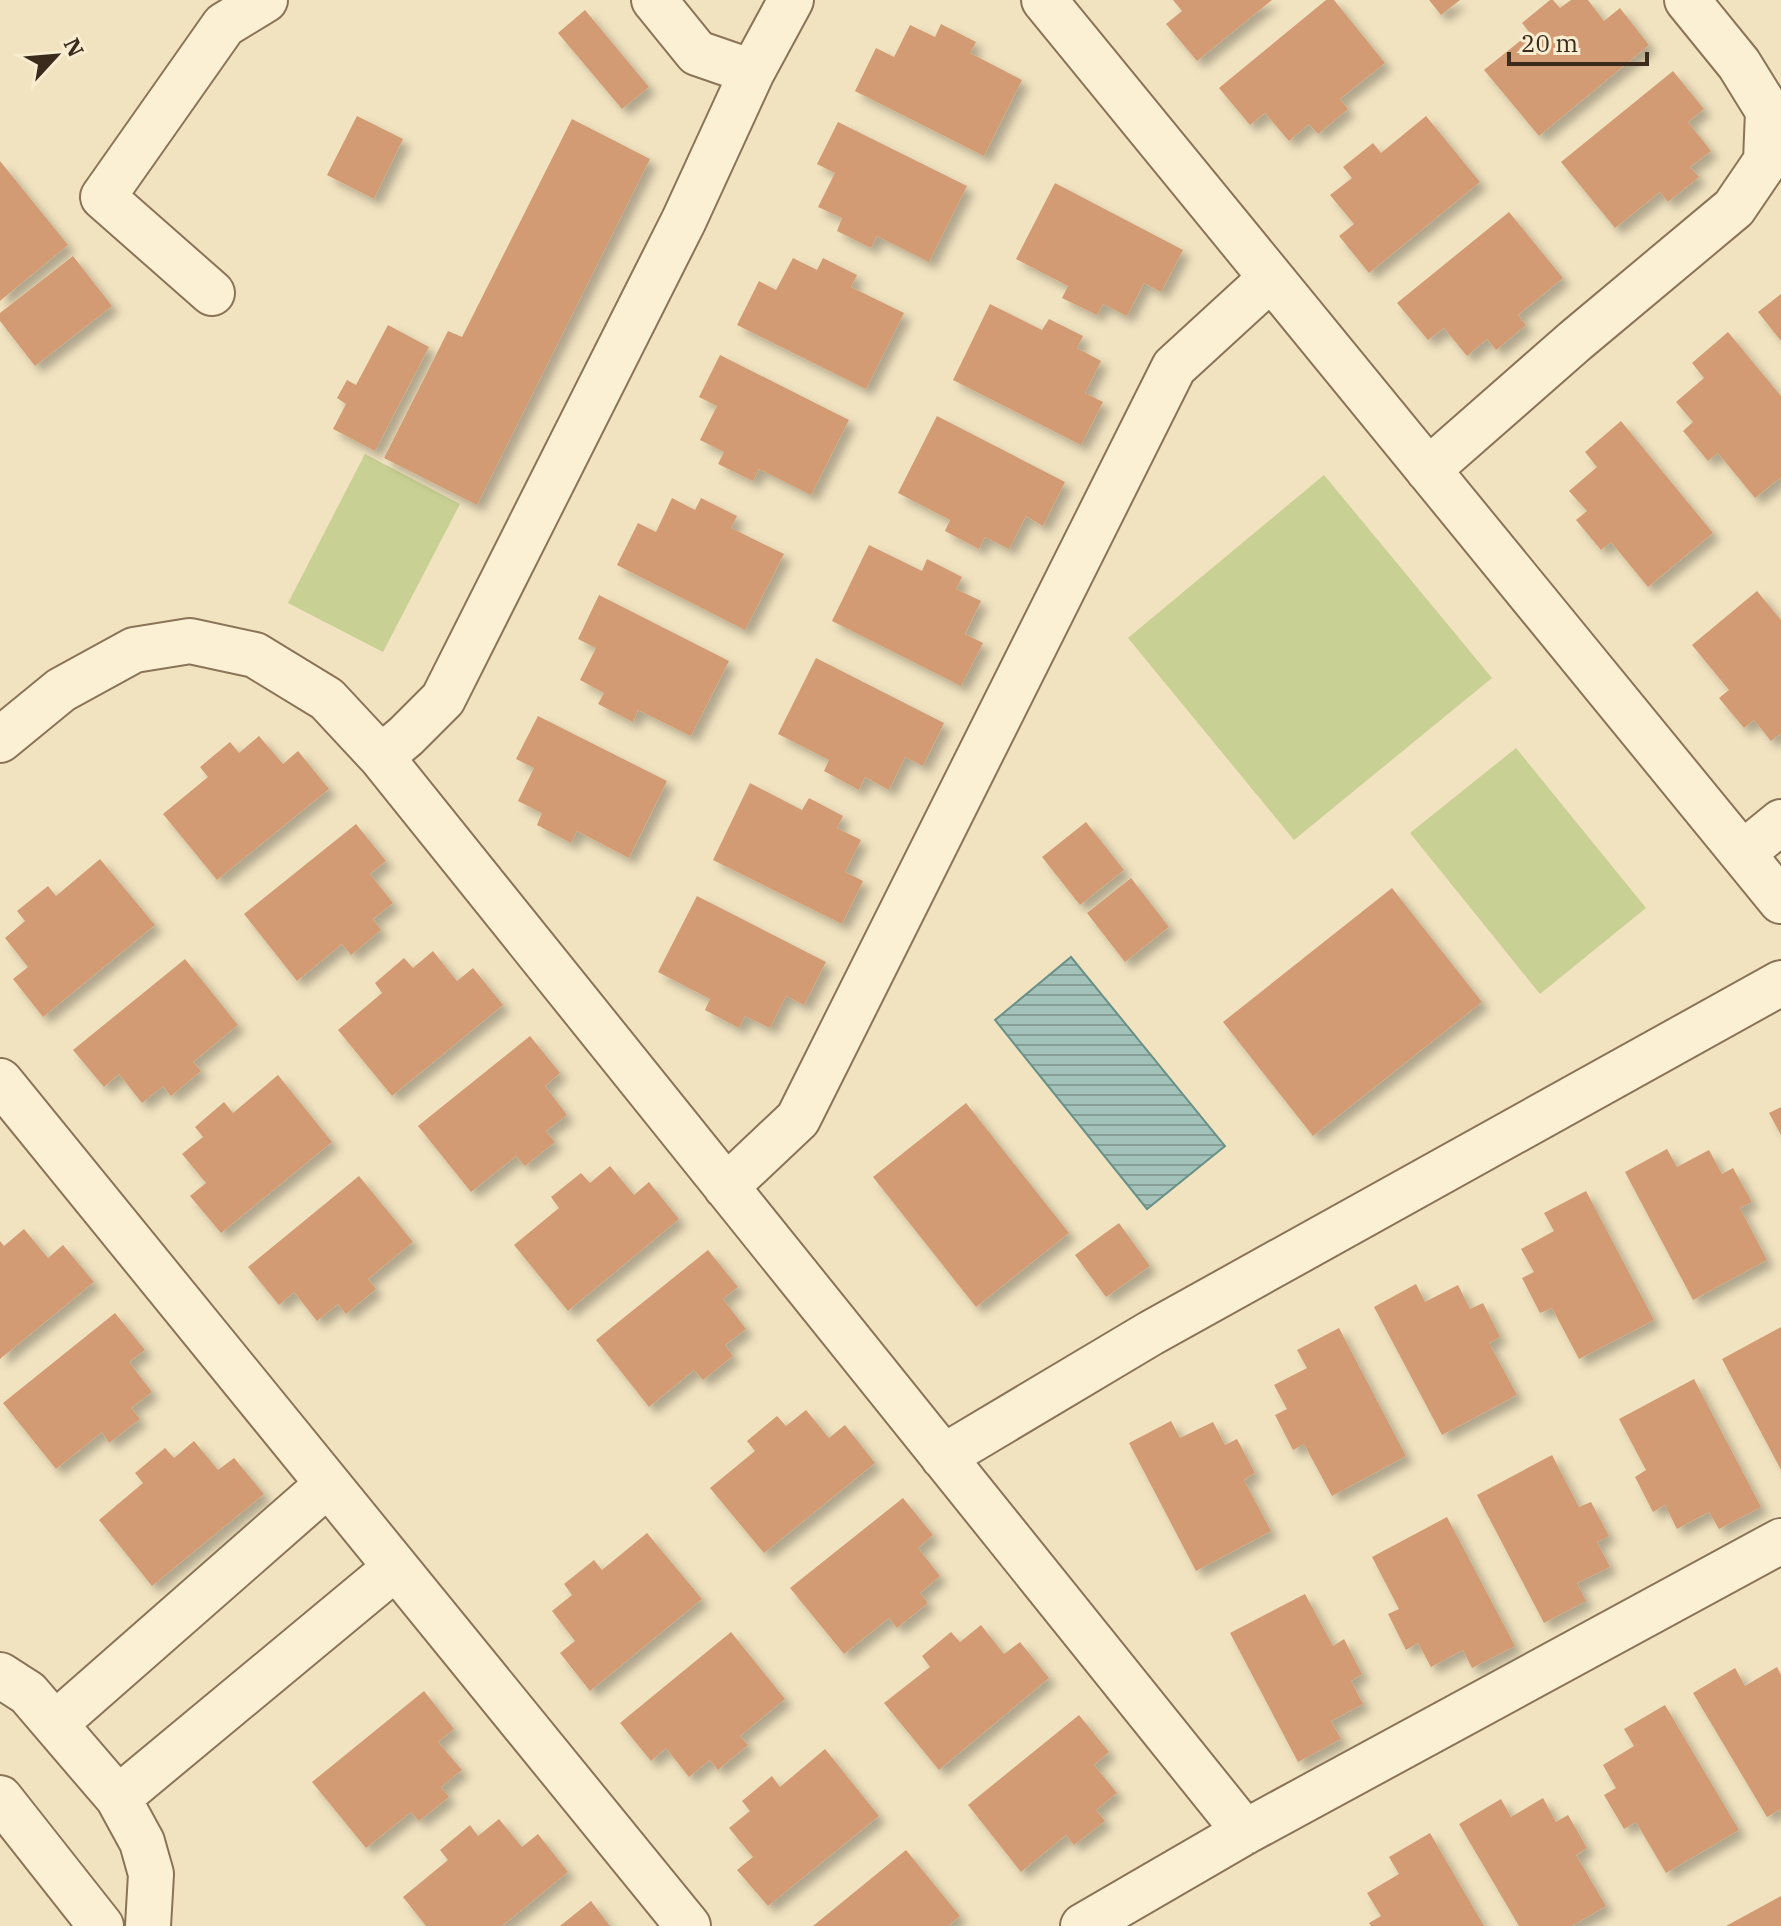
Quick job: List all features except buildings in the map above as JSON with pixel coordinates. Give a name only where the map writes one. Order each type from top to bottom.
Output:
[{"type":"street","points":[[212,293],[103,197],[224,25],[265,0]]},
{"type":"street","points":[[654,0],[697,53],[752,72]]},
{"type":"street","points":[[381,757],[443,699],[684,220],[752,72],[791,0]]},
{"type":"street","points":[[1044,0],[1781,901]]},
{"type":"street","points":[[1428,470],[1734,208],[1766,161],[1768,111],[1739,64],[1687,0]]},
{"type":"street","points":[[726,1187],[798,1119],[1174,367],[1271,278]]},
{"type":"street","points":[[0,740],[61,690],[134,650],[190,641],[255,655],[327,699],[381,757],[1245,1832]]},
{"type":"street","points":[[1743,853],[1781,822]]},
{"type":"street","points":[[943,1457],[1151,1333],[1781,983]]},
{"type":"street","points":[[0,1081],[688,1926]]},
{"type":"street","points":[[56,1723],[327,1485]]},
{"type":"street","points":[[1083,1926],[1245,1832],[1781,1541]]},
{"type":"street","points":[[118,1798],[395,1568]]},
{"type":"street","points":[[0,1675],[28,1693],[118,1798],[142,1842],[151,1874],[148,1926]]},
{"type":"street","points":[[0,1798],[101,1926]]},
{"type":"green space","points":[[365,454],[460,504],[383,652],[288,603]]},
{"type":"green space","points":[[1324,475],[1492,678],[1294,840],[1128,638]]},
{"type":"green space","points":[[1516,748],[1646,908],[1540,994],[1410,833]]},
{"type":"water","points":[[1071,957],[1225,1146],[1147,1209],[995,1020]]}]
